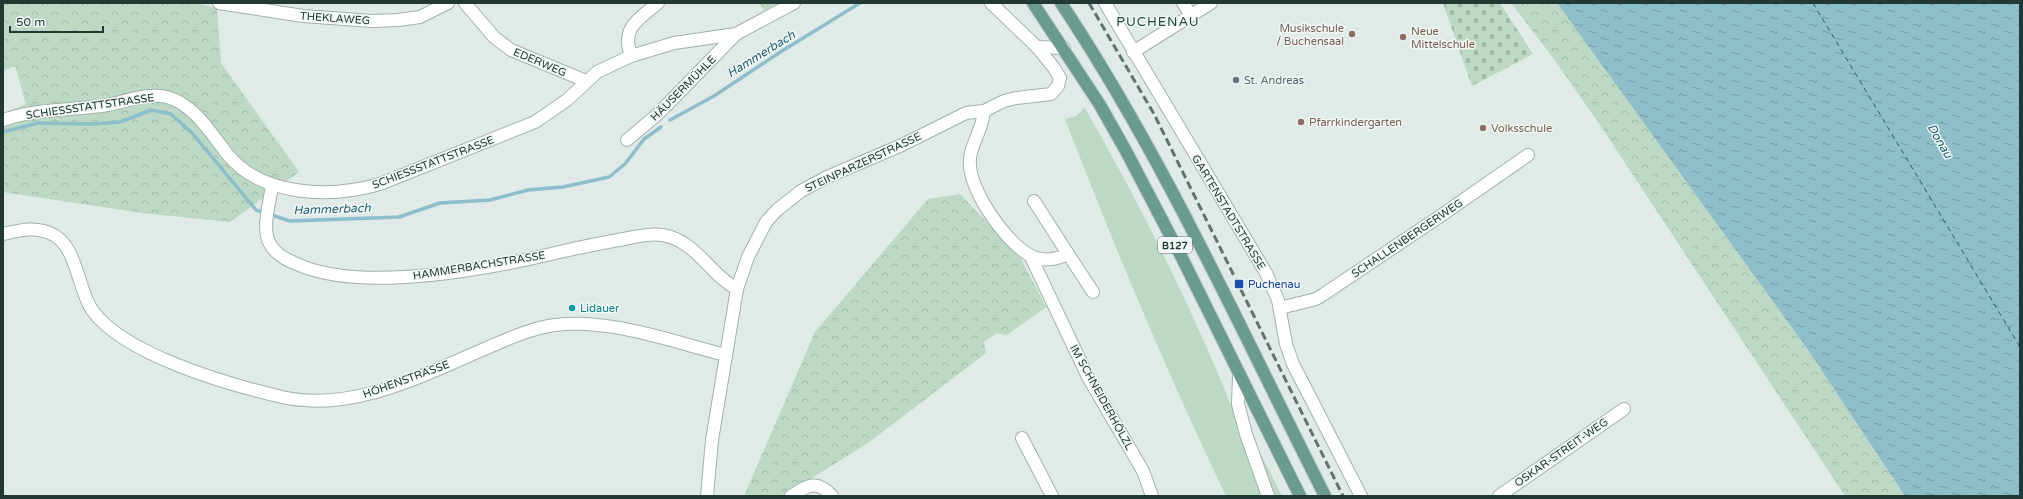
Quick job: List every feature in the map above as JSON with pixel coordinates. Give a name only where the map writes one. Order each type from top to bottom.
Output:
[{"type":"main road","name":"B127","points":[[1033,3],[1064,48],[1100,105],[1155,204],[1300,496]]},
{"type":"main road","name":"B127","points":[[1060,3],[1082,36],[1171,190],[1325,496]]},
{"type":"street","name":"THEKLAWEG","points":[[220,3],[302,16],[372,21],[420,17],[448,3]]},
{"type":"street","name":"EDERWEG","points":[[465,3],[494,36],[511,50],[586,81]]},
{"type":"street","points":[[631,56],[627,44],[630,28],[638,17],[658,3]]},
{"type":"street","name":"SCHIESSSTATTSTRASSE","points":[[3,120],[26,114],[107,105],[133,98],[153,96],[168,97],[180,103],[192,113],[244,171],[272,185],[284,188],[335,192],[361,190],[380,184],[535,122],[567,100],[597,72],[631,56],[674,43],[736,34],[794,3]]},
{"type":"street","points":[[991,3],[1037,47],[1064,48]]},
{"type":"street","name":"GARTENSTADTSTRASSE","points":[[1105,3],[1266,273],[1278,300],[1286,344],[1293,364],[1361,496]]},
{"type":"street","points":[[1183,3],[1191,15]]},
{"type":"street","points":[[1133,52],[1211,3]]},
{"type":"street","name":"HÄUSERMÜHLE","points":[[627,140],[658,114],[736,34]]},
{"type":"street","name":"STEINPARZERSTRASSE","points":[[707,496],[712,440],[737,289],[748,258],[766,222],[792,197],[827,177],[902,145],[966,113],[984,111],[1004,101],[1054,92],[1058,86],[1060,78],[1037,47]]},
{"type":"street","name":"IM SCHNEIDERHÖLZL","points":[[984,111],[980,131],[970,158],[971,177],[979,195],[997,221],[1016,243],[1030,255],[1088,377],[1143,471],[1152,496]]},
{"type":"street","name":"SCHALLENBERGERWEG","points":[[1280,308],[1316,299],[1442,215],[1528,155]]},
{"type":"street","name":"HAMMERBACHSTRASSE","points":[[272,185],[266,226],[270,246],[288,261],[315,271],[341,276],[361,277],[445,273],[531,259],[600,243],[650,234],[663,235],[672,238],[689,248],[703,258],[723,280],[737,289]]},
{"type":"street","points":[[1034,201],[1093,292]]},
{"type":"street","name":"HÖHENSTRASSE","points":[[5,236],[21,229],[35,229],[55,235],[64,244],[72,256],[84,294],[93,311],[107,326],[126,340],[164,359],[205,376],[283,397],[316,401],[355,397],[387,388],[514,337],[553,325],[570,324],[604,326],[638,332],[726,355]]},
{"type":"street","name":"IM SCHNEIDERHÖLZL","points":[[1030,255],[1050,260],[1068,254]]},
{"type":"street","points":[[1240,376],[1238,404],[1268,496]]},
{"type":"street","name":"OSKAR-STREIT-WEG","points":[[1498,496],[1624,409]]},
{"type":"street","points":[[1022,438],[1052,496]]},
{"type":"street","points":[[791,496],[807,485],[818,485],[832,496]]},
{"type":"green space","points":[[3,3],[195,3],[217,8],[221,63],[299,172],[230,222],[142,213],[3,192],[3,114],[26,104],[15,66],[3,71]]},
{"type":"green space","points":[[759,3],[778,3],[764,11]]},
{"type":"green space","points":[[1443,3],[1500,3],[1533,54],[1472,86]]},
{"type":"green space","points":[[1511,3],[1557,3],[1808,350],[1905,496],[1845,496],[1598,122],[1551,55]]},
{"type":"green space","points":[[1085,108],[1129,188],[1170,268],[1208,351],[1243,435],[1255,442],[1282,496],[1226,496],[1204,450],[1142,309],[1065,119],[1076,116]]},
{"type":"green space","points":[[960,194],[1020,257],[1046,307],[1007,335],[997,333],[984,342],[986,353],[868,443],[783,496],[744,496],[815,332],[928,199]]},
{"type":"water","name":"Donau","points":[[1557,3],[2020,3],[2020,496],[1905,496],[1808,350]]},
{"type":"waterway","name":"Hammerbach","points":[[670,120],[714,96],[782,51],[860,3]]},
{"type":"waterway","name":"Hammerbach","points":[[3,132],[38,123],[93,124],[120,122],[151,110],[171,114],[192,133],[256,210],[290,221],[399,217],[440,203],[490,200],[528,190],[563,187],[609,177],[625,164],[644,139],[661,127]]},
{"type":"ferry route","points":[[1813,3],[2020,347]]},
{"type":"railway","points":[[1089,3],[1154,114],[1343,496]]},
{"type":"place","name":"Musikschule / Buchensaal","points":[[1352,34]]},
{"type":"place","name":"Neue Mittelschule","points":[[1403,37]]},
{"type":"place","name":"St. Andreas","points":[[1236,80]]},
{"type":"place","name":"Pfarrkindergarten","points":[[1301,122]]},
{"type":"place","name":"Volksschule","points":[[1483,128]]},
{"type":"place","name":"Puchenau","points":[[1239,284]]},
{"type":"place","name":"Lidauer","points":[[572,308]]},
{"type":"district","name":"PUCHENAU","points":[[1158,21]]}]
